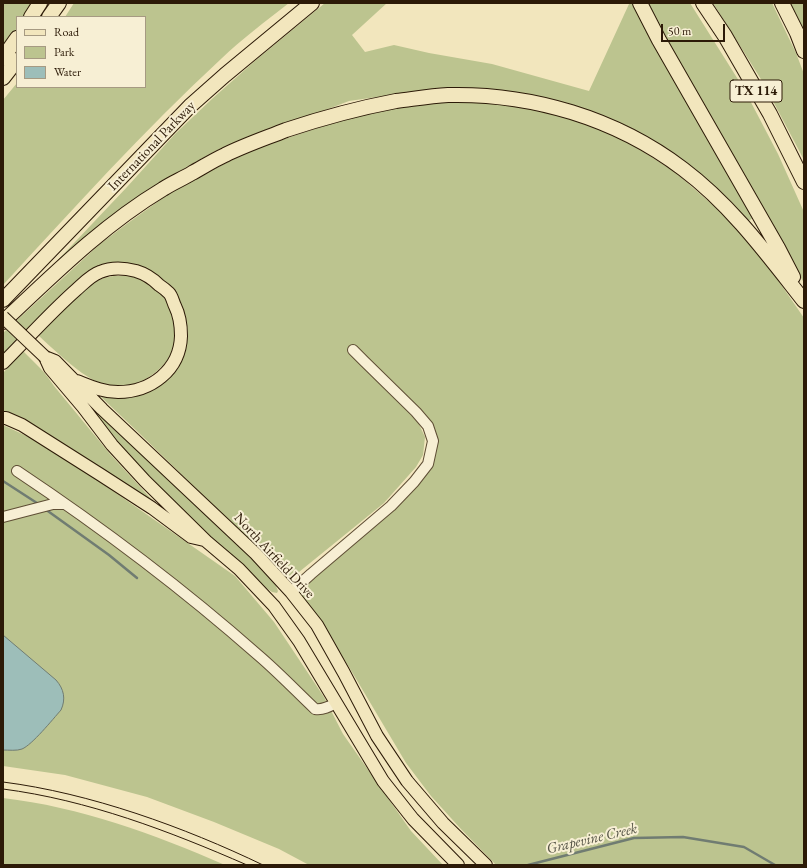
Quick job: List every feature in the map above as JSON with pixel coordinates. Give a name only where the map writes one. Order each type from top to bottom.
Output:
[{"type":"highway","points":[[32,16],[40,3]]},
{"type":"highway","points":[[50,16],[59,3]]},
{"type":"highway","name":"International Parkway","points":[[3,300],[190,106],[312,3]]},
{"type":"highway","points":[[640,3],[659,40],[778,248],[804,298]]},
{"type":"highway","name":"TX 114","points":[[703,3],[725,36],[770,114],[804,182]]},
{"type":"highway","points":[[782,3],[804,51]]},
{"type":"highway","points":[[3,58],[16,39]]},
{"type":"highway","points":[[3,78],[16,61]]},
{"type":"highway","points":[[3,322],[64,266],[134,208],[163,189],[225,155],[262,139],[311,122],[353,110],[410,99],[446,95],[511,98],[554,107],[589,118],[621,132],[655,150],[683,169],[728,209],[768,255],[804,301]]},
{"type":"main road","points":[[3,363],[61,304],[90,278],[100,272],[116,268],[129,269],[151,278],[169,293],[178,311],[181,324],[180,345],[177,356],[163,376],[149,385],[135,390],[118,392],[100,390],[74,380]]},
{"type":"main road","name":"North Airfield Drive","points":[[3,317],[45,356],[54,361],[74,380],[102,409],[256,554],[291,592],[317,626],[344,672],[377,736],[407,781],[443,823],[486,865]]},
{"type":"main road","name":"North Airfield Drive","points":[[45,356],[50,368],[83,407],[112,446],[206,541],[239,568],[274,606],[299,642],[383,781],[413,819],[458,865]]},
{"type":"main road","points":[[3,418],[22,425],[101,475],[152,508],[191,537],[206,541]]},
{"type":"main road","points":[[274,606],[291,592]]},
{"type":"lane","points":[[291,592],[391,506],[414,482],[428,464],[433,441],[428,426],[416,412],[353,350]]},
{"type":"lane","points":[[17,471],[134,553],[195,601],[259,656],[316,709],[320,710],[336,703]]},
{"type":"lane","points":[[3,517],[53,504],[66,504]]},
{"type":"green space","points":[[3,3],[33,3],[25,16],[16,16],[16,30],[3,49]]},
{"type":"green space","points":[[74,3],[289,3],[254,30],[229,52],[164,113],[3,285],[3,100],[16,84],[16,88],[146,88],[146,16],[66,16]]},
{"type":"green space","points":[[325,3],[387,3],[352,35],[365,52],[394,45],[492,64],[589,91],[629,4],[628,3],[646,3],[754,217],[746,223],[669,155],[595,113],[516,94],[440,88],[349,101],[260,135],[222,153],[219,149],[190,165],[140,197],[59,263],[57,261],[175,134],[256,60]]},
{"type":"green space","points":[[648,3],[690,3],[744,89],[778,154],[804,212],[804,283],[677,60]]},
{"type":"green space","points":[[713,3],[772,3],[796,53],[804,74],[804,160],[764,84]]},
{"type":"green space","points":[[787,3],[804,3],[804,38]]},
{"type":"green space","points":[[472,101],[517,104],[571,119],[620,137],[675,172],[731,221],[769,267],[804,318],[804,865],[496,865],[431,796],[406,763],[349,667],[301,595],[300,587],[432,464],[434,430],[426,415],[417,420],[425,437],[423,455],[416,467],[384,503],[290,578],[286,576],[101,397],[103,393],[150,388],[184,342],[162,281],[110,266],[3,358],[3,333],[100,244],[174,190],[249,151],[329,124],[371,112],[416,103]]},
{"type":"green space","points":[[114,276],[140,278],[165,296],[174,322],[175,341],[169,358],[148,378],[137,383],[124,386],[109,387],[82,373],[38,335],[83,289],[94,282]]},
{"type":"green space","points":[[23,351],[47,376],[110,454],[155,503],[153,506],[10,414],[3,412],[3,373]]},
{"type":"green space","points":[[97,411],[273,579],[278,591],[277,593],[272,592],[263,586],[214,541],[129,457],[94,413]]},
{"type":"green space","points":[[3,425],[33,439],[93,477],[235,576],[274,622],[324,697],[343,734],[411,831],[443,865],[309,865],[279,849],[214,822],[147,797],[65,775],[3,766]]},
{"type":"green space","points":[[3,798],[60,808],[116,823],[225,865],[3,865]]},
{"type":"water","points":[[3,635],[56,680],[61,687],[64,698],[61,710],[26,747],[18,750],[3,750]]},
{"type":"waterway","points":[[3,481],[40,505]]},
{"type":"waterway","points":[[45,509],[109,555],[137,578]]},
{"type":"waterway","name":"Grapevine Creek","points":[[528,865],[634,838],[683,837],[744,847],[775,865]]},
{"type":"tram line","points":[[3,782],[69,794],[136,813],[233,851],[263,865]]},
{"type":"tram line","points":[[3,789],[66,801],[128,818],[188,840],[247,865]]}]
